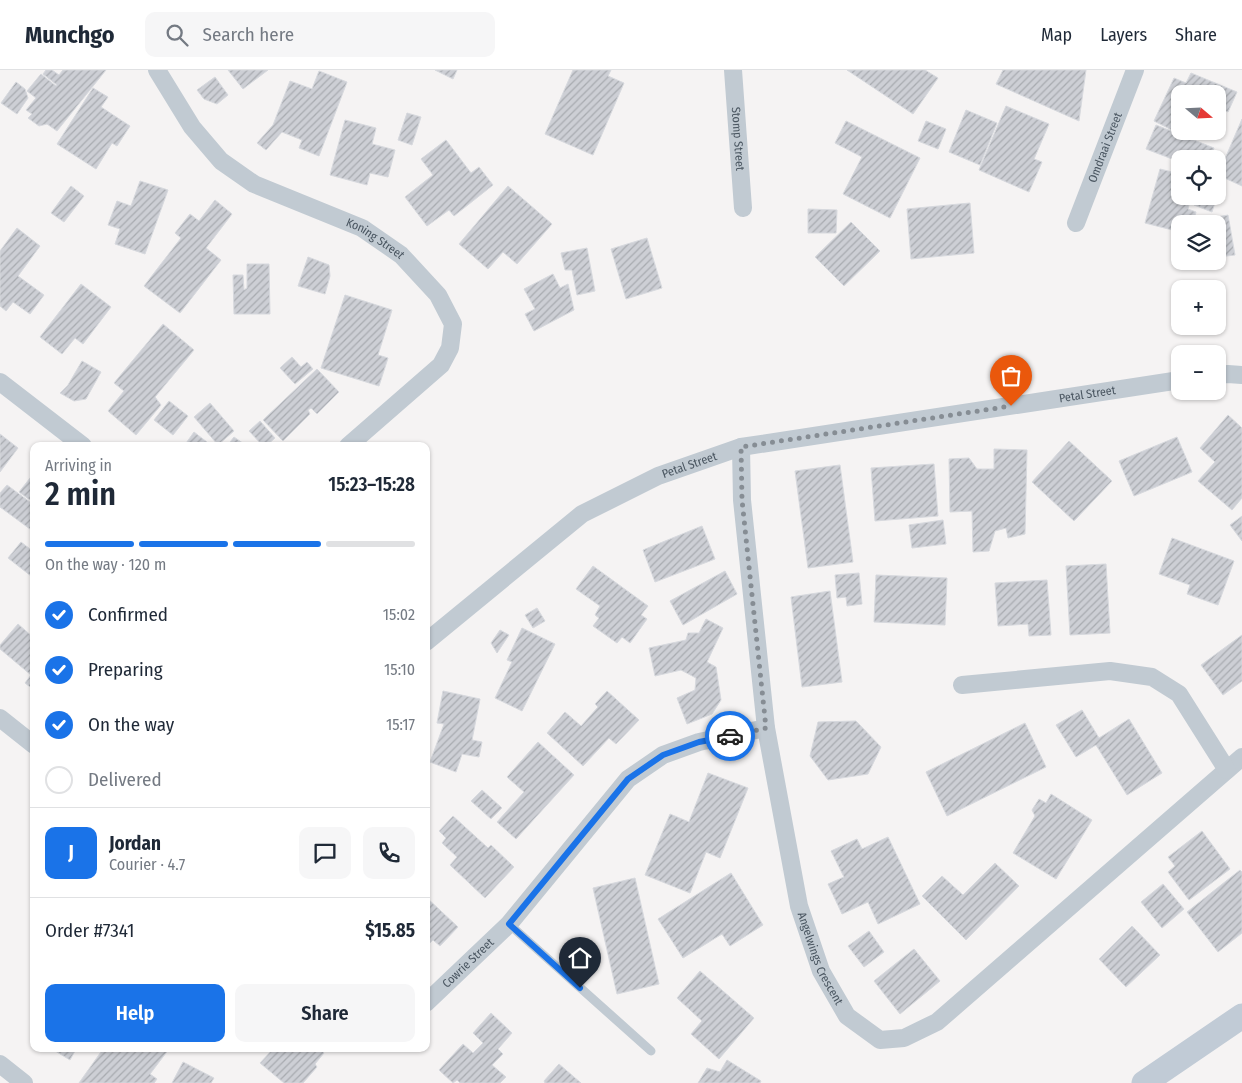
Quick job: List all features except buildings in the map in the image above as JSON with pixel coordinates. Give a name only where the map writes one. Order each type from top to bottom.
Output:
[{"type":"street","name":"Koning Street","points":[[157,70],[192,126],[220,161],[254,184],[362,228],[401,255],[438,295],[453,324],[450,348],[441,365],[353,442]]},
{"type":"street","name":"Stomp Street","points":[[733,70],[743,208]]},
{"type":"street","name":"Omdraai Street","points":[[1076,223],[1135,70]]},
{"type":"street","points":[[1226,374],[1242,375]]},
{"type":"street","name":"Petal Street","points":[[430,639],[582,514],[658,476],[741,447],[1171,381]]},
{"type":"street","points":[[0,382],[78,442]]},
{"type":"street","name":"Angelwings Crescent","points":[[741,447],[742,500],[766,728],[799,906],[821,971],[847,1016],[880,1040],[904,1038],[937,1022],[1242,757]]},
{"type":"street","points":[[962,685],[1110,671],[1152,677],[1179,694],[1227,770]]},
{"type":"street","points":[[0,718],[30,742]]},
{"type":"street","name":"Cowrie Street","points":[[430,999],[509,924],[628,779],[663,755],[699,742],[766,728]]},
{"type":"street","points":[[1144,1083],[1242,1016]]},
{"type":"street","points":[[0,1064],[24,1083]]},
{"type":"lane","points":[[509,924],[651,1051]]},
{"type":"way so far","points":[[730,736],[766,728],[742,500],[741,447],[1011,406]]},
{"type":"route","points":[[580,988],[509,924],[628,779],[663,755],[699,742],[730,736]]}]
